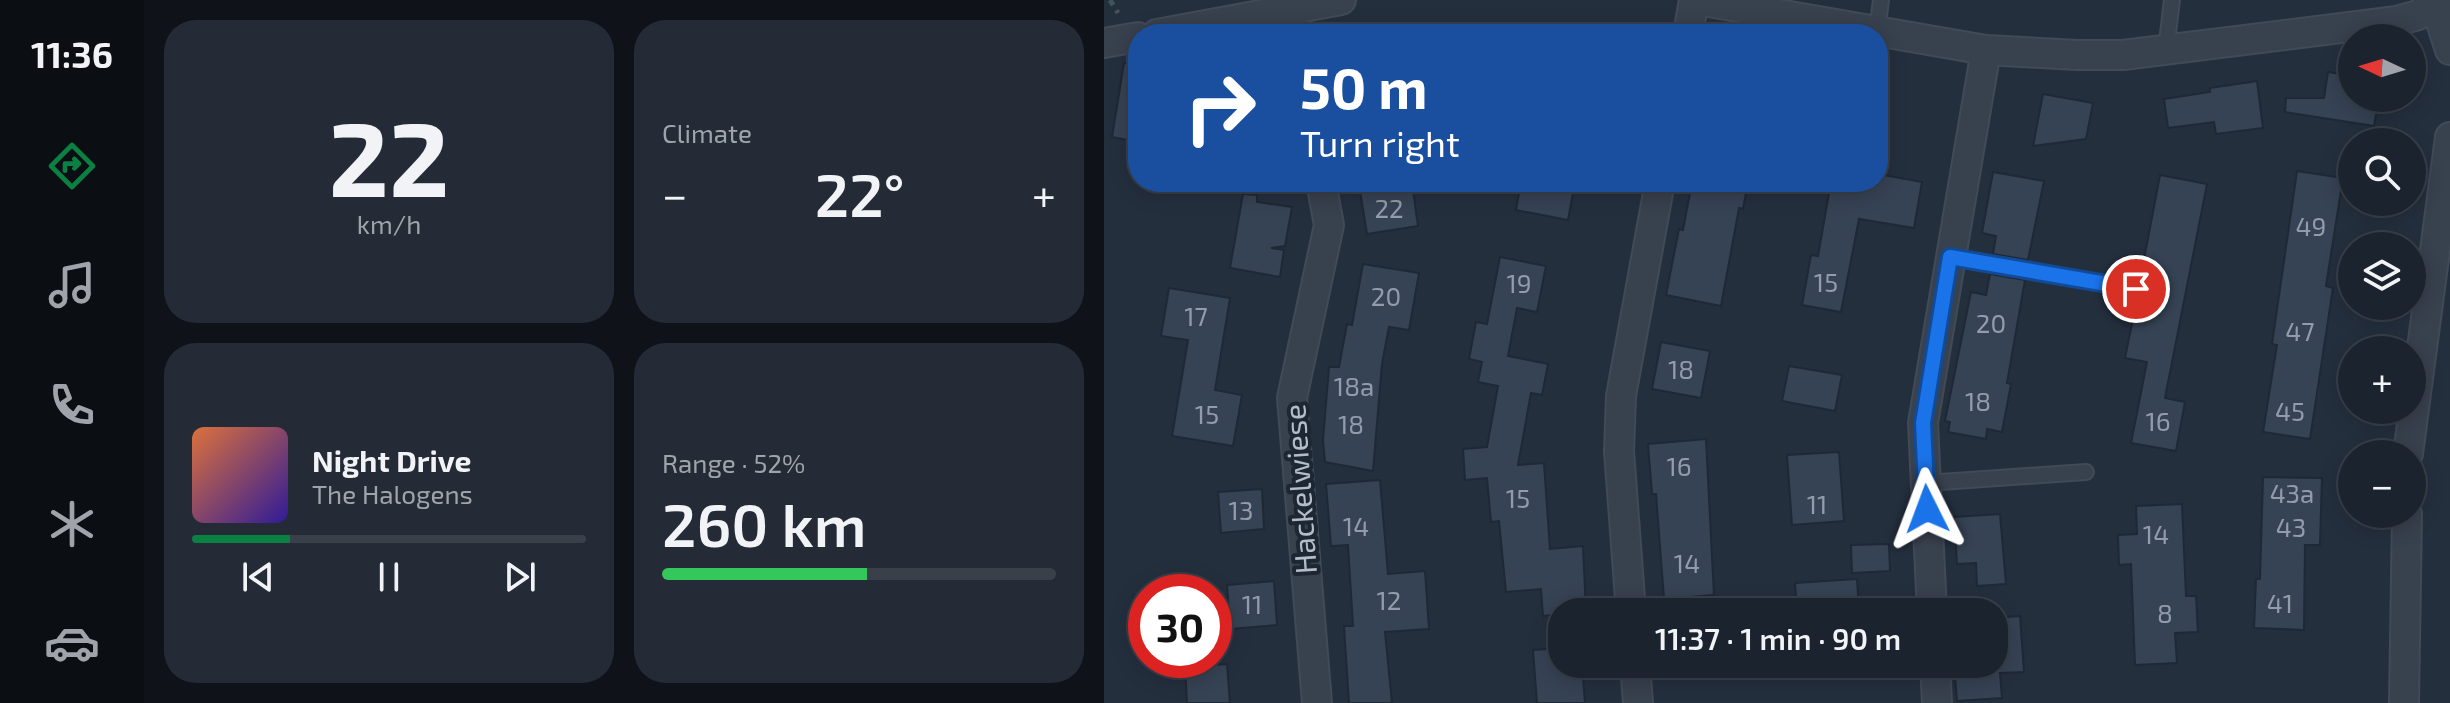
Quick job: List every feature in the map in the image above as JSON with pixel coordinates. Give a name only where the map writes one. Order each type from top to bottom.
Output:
[{"type":"street","points":[[1262,24],[1294,21],[1341,0]]},
{"type":"street","points":[[1690,24],[1696,0],[1836,24]]},
{"type":"street","points":[[1888,33],[1986,50],[2123,55],[2397,21],[2418,15],[2436,2],[2450,50]]},
{"type":"street","points":[[1104,43],[1128,39]]},
{"type":"street","points":[[1931,598],[1923,423],[1986,50]]},
{"type":"street","points":[[2410,440],[2450,137]]},
{"type":"street","name":"Hackelwiese","points":[[1317,703],[1292,398],[1329,225],[1323,192]]},
{"type":"street","points":[[1630,598],[1619,451],[1621,396],[1658,192]]},
{"type":"street","points":[[2404,703],[2407,528]]},
{"type":"street","points":[[1636,678],[1638,703]]},
{"type":"street","points":[[1936,678],[1937,703]]},
{"type":"lane","points":[[1878,24],[1881,0]]},
{"type":"lane","points":[[2166,50],[2172,0]]},
{"type":"lane","points":[[1950,257],[2136,289]]},
{"type":"lane","points":[[1926,483],[2086,472]]},
{"type":"building","points":[[1124,63],[1128,63],[1128,140],[1112,137]]},
{"type":"building","points":[[2328,72],[2338,74],[2338,112],[2376,112],[2374,126],[2285,112],[2286,98],[2324,98]]},
{"type":"building","points":[[2257,81],[2263,128],[2216,134],[2214,122],[2168,128],[2164,99]]},
{"type":"building","points":[[2043,94],[2093,103],[2086,139],[2033,146]]},
{"type":"building","points":[[2297,171],[2338,177],[2338,210],[2326,286],[2333,288],[2310,439],[2263,432],[2277,345],[2272,344]]},
{"type":"building","points":[[1993,172],[2044,181],[2028,260],[1993,254],[1996,236],[1982,233]]},
{"type":"building","points":[[2160,175],[2207,184],[2165,398],[2185,402],[2176,451],[2131,443],[2147,362],[2125,358],[2137,299],[2146,291],[2141,280],[2142,270]]},
{"type":"building","points":[[1888,176],[1922,182],[1914,228],[1859,219],[1841,312],[1802,305],[1811,255],[1818,256],[1829,192],[1888,192]]},
{"type":"building","points":[[1360,192],[1413,192],[1418,226],[1367,234]]},
{"type":"building","points":[[1519,192],[1573,192],[1568,220],[1516,210]]},
{"type":"building","points":[[1690,192],[1746,192],[1743,209],[1739,208],[1721,306],[1666,295],[1679,229],[1683,230]]},
{"type":"building","points":[[1243,194],[1257,195],[1257,202],[1292,207],[1285,246],[1271,248],[1284,250],[1280,277],[1230,268]]},
{"type":"building","points":[[1500,257],[1546,266],[1537,312],[1517,308],[1508,356],[1548,364],[1542,395],[1531,393],[1518,465],[1544,463],[1550,549],[1583,546],[1585,598],[1548,598],[1548,616],[1543,616],[1541,589],[1506,592],[1499,521],[1491,522],[1487,478],[1465,480],[1463,449],[1487,447],[1498,386],[1478,382],[1482,362],[1469,359],[1476,322],[1487,324]]},
{"type":"building","points":[[1363,264],[1419,273],[1409,330],[1389,327],[1382,364],[1373,471],[1325,462],[1323,440],[1329,367],[1339,367],[1347,324],[1352,325]]},
{"type":"building","points":[[1990,274],[2025,280],[2002,432],[1987,429],[1986,439],[1948,432],[1950,422],[1945,421],[1971,292],[1986,295]]},
{"type":"building","points":[[1169,288],[1230,298],[1215,390],[1242,395],[1233,446],[1172,436],[1188,340],[1161,336]]},
{"type":"building","points":[[1661,342],[1710,351],[1701,398],[1652,389]]},
{"type":"building","points":[[1789,366],[1842,375],[1835,411],[1782,401]]},
{"type":"building","points":[[1706,439],[1714,595],[1664,598],[1656,494],[1652,494],[1648,444]]},
{"type":"building","points":[[1839,452],[1844,521],[1792,525],[1787,455]]},
{"type":"building","points":[[2263,477],[2322,478],[2320,545],[2305,545],[2304,630],[2254,628],[2256,579],[2260,579]]},
{"type":"building","points":[[1380,480],[1388,574],[1425,571],[1429,629],[1385,632],[1392,703],[1349,703],[1344,626],[1353,626],[1348,545],[1331,546],[1326,484]]},
{"type":"building","points":[[1262,489],[1264,529],[1221,533],[1218,492]]},
{"type":"building","points":[[2182,504],[2186,596],[2196,596],[2198,632],[2175,633],[2177,663],[2135,665],[2131,564],[2119,565],[2118,535],[2137,534],[2136,506]]},
{"type":"building","points":[[2000,514],[2006,584],[1977,586],[1976,563],[1957,564],[1954,517]]},
{"type":"building","points":[[1889,544],[1890,571],[1852,573],[1851,545]]},
{"type":"building","points":[[1857,579],[1858,598],[1796,598],[1795,583]]},
{"type":"building","points":[[1274,581],[1277,625],[1232,629],[1232,585]]},
{"type":"building","points":[[2020,616],[2024,672],[2008,673],[2008,617]]},
{"type":"building","points":[[1548,649],[1548,678],[1583,678],[1585,703],[1537,703],[1533,650]]},
{"type":"building","points":[[1186,678],[1228,678],[1230,703],[1187,703]]},
{"type":"building","points":[[1955,678],[2000,678],[2002,698],[1957,701]]},
{"type":"route","points":[[1927,509],[1923,423],[1950,257],[2136,289]]}]
